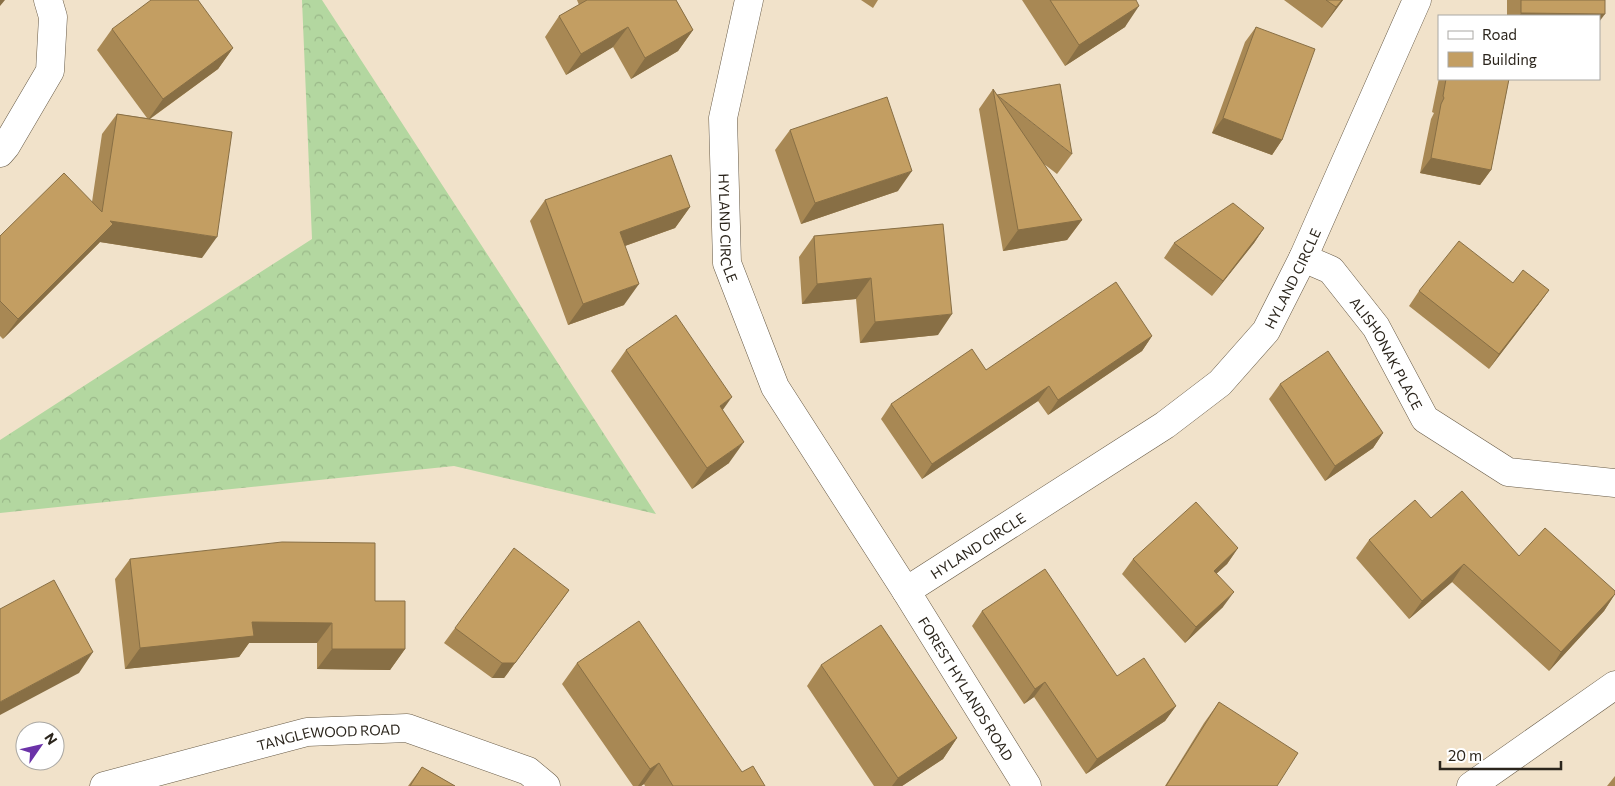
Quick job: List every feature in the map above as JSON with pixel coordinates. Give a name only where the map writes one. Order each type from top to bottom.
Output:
[{"type":"street","name":"HYLAND CIRCLE","points":[[749,0],[723,118],[727,263],[775,387],[906,591],[1165,425],[1220,383],[1266,331],[1303,258],[1417,0]]},
{"type":"street","points":[[0,153],[50,71],[51,8]]},
{"type":"street","name":"ALISHONAK PLACE","points":[[1303,258],[1331,270],[1376,327],[1425,419],[1508,472],[1615,483]]},
{"type":"street","name":"FOREST HYLANDS ROAD","points":[[906,591],[1027,786]]},
{"type":"street","points":[[1471,786],[1615,685]]},
{"type":"street","name":"TANGLEWOOD ROAD","points":[[104,786],[307,732],[406,728],[528,771],[546,786]]},
{"type":"green space","points":[[302,0],[322,0],[656,514],[454,466],[0,513],[0,440],[312,239]]},
{"type":"building","points":[[151,0],[198,0],[233,48],[163,99],[112,29]]},
{"type":"building","points":[[587,0],[676,0],[693,30],[645,58],[628,27],[581,54],[559,16]]},
{"type":"building","points":[[1050,0],[1136,0],[1139,6],[1079,45]]},
{"type":"building","points":[[1326,0],[1342,0],[1336,7]]},
{"type":"building","points":[[1521,0],[1605,0],[1605,14],[1521,13]]},
{"type":"building","points":[[1256,27],[1315,49],[1282,140],[1223,118]]},
{"type":"building","points":[[1446,80],[1509,80],[1491,170],[1431,158]]},
{"type":"building","points":[[1060,84],[1072,154],[997,95]]},
{"type":"building","points":[[993,89],[1082,220],[1018,230]]},
{"type":"building","points":[[887,97],[912,171],[815,203],[790,130]]},
{"type":"building","points":[[117,114],[232,132],[217,237],[110,221],[113,224],[18,319],[0,301],[0,236],[64,173],[102,212]]},
{"type":"building","points":[[671,155],[690,207],[620,232],[639,284],[583,304],[545,200]]},
{"type":"building","points":[[1233,203],[1264,228],[1223,281],[1174,243]]},
{"type":"building","points":[[943,224],[952,314],[875,322],[871,278],[817,284],[814,236]]},
{"type":"building","points":[[1459,241],[1513,283],[1523,270],[1549,290],[1499,354],[1419,291]]},
{"type":"building","points":[[1116,282],[1152,336],[1058,400],[1049,386],[932,464],[891,404],[972,349],[986,370]]},
{"type":"building","points":[[676,315],[732,397],[720,406],[744,442],[707,468],[626,350]]},
{"type":"building","points":[[1328,351],[1383,433],[1335,466],[1280,384]]},
{"type":"building","points":[[1462,491],[1519,556],[1545,528],[1615,591],[1615,594],[1561,652],[1464,564],[1422,601],[1369,540],[1415,500],[1431,518]]},
{"type":"building","points":[[1196,502],[1238,548],[1214,571],[1234,592],[1196,627],[1133,559]]},
{"type":"building","points":[[282,542],[375,543],[375,601],[405,601],[405,649],[332,649],[332,623],[252,622],[254,636],[140,648],[130,559]]},
{"type":"building","points":[[514,548],[569,590],[515,663],[502,663],[455,628]]},
{"type":"building","points":[[1045,569],[1117,676],[1144,658],[1176,706],[1097,759],[1045,682],[1035,689],[982,611]]},
{"type":"building","points":[[54,580],[93,652],[0,702],[0,609]]},
{"type":"building","points":[[639,621],[742,772],[753,766],[765,786],[673,786],[659,763],[650,769],[577,663]]},
{"type":"building","points":[[881,625],[957,738],[898,778],[821,665]]},
{"type":"building","points":[[1219,702],[1298,753],[1277,786],[1166,786]]},
{"type":"building","points":[[422,767],[455,786],[410,786]]}]
